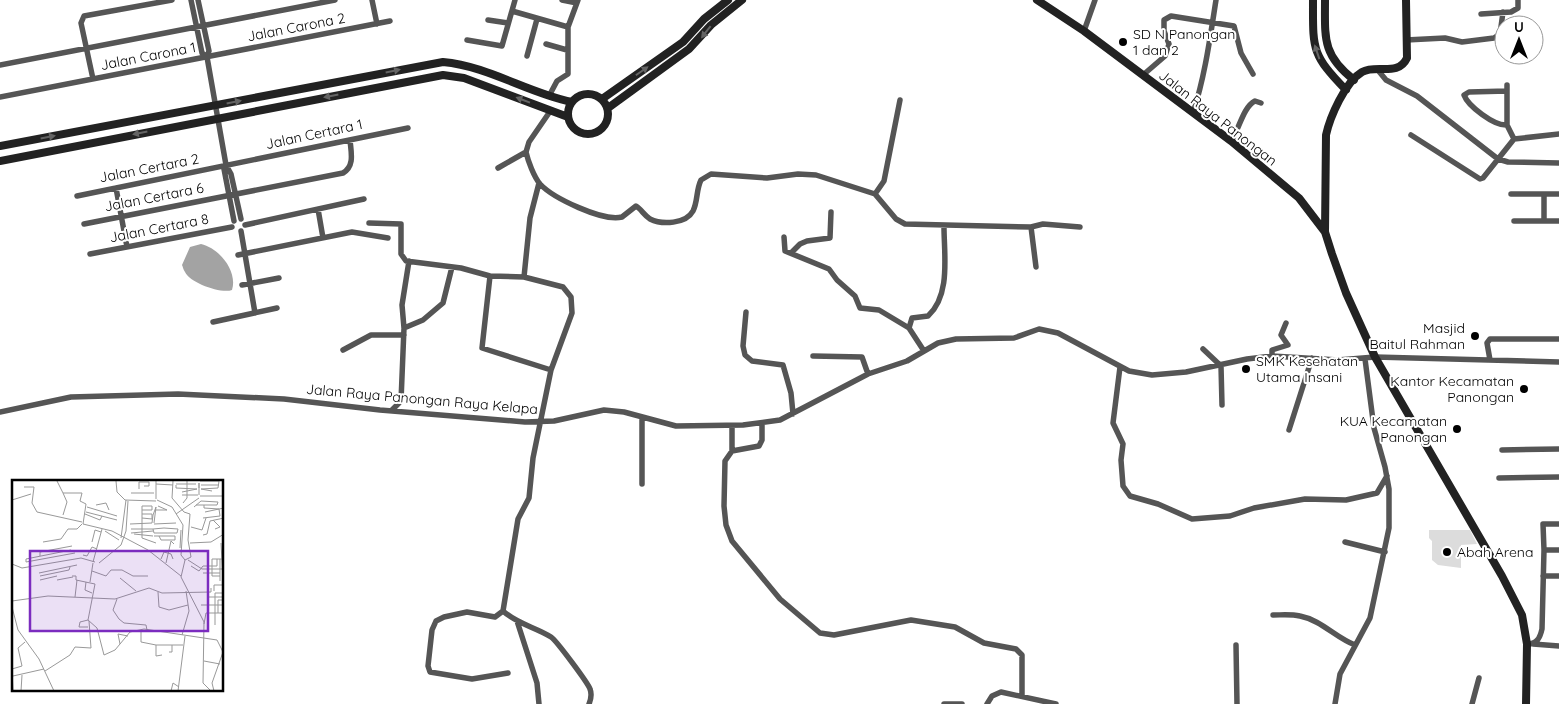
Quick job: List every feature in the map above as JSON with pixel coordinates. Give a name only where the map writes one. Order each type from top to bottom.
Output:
[{"type":"street","points":[[93,79],[81,23],[84,16],[172,0]]},
{"type":"street","points":[[191,0],[202,53],[207,57]]},
{"type":"street","points":[[198,0],[209,51],[207,57],[219,118],[226,165],[224,169],[233,224],[236,231],[241,231]]},
{"type":"street","points":[[0,65],[335,0]]},
{"type":"street","points":[[372,0],[377,24]]},
{"type":"street","points":[[466,40],[500,47],[504,44],[515,0]]},
{"type":"street","points":[[549,96],[557,81],[568,74],[568,27],[578,2],[562,0]]},
{"type":"street","points":[[602,99],[683,42],[704,19],[728,0]]},
{"type":"street","points":[[608,108],[690,48],[711,25],[742,0]]},
{"type":"street","name":"Jalan Raya Panongan","points":[[1037,0],[1084,30],[1231,141],[1299,198],[1325,232],[1346,293],[1376,357],[1502,576],[1523,619],[1530,644],[1526,704]]},
{"type":"street","points":[[1084,30],[1095,0]]},
{"type":"street","points":[[1193,113],[1204,76],[1216,0]]},
{"type":"street","points":[[1313,0],[1316,53],[1346,90]]},
{"type":"street","points":[[1325,0],[1327,48],[1330,58],[1354,80]]},
{"type":"street","name":"Jalan Raya Panongan","points":[[1325,232],[1326,135],[1331,117],[1346,90],[1362,72],[1391,69],[1405,63],[1407,58],[1406,0]]},
{"type":"street","points":[[1480,14],[1516,10],[1518,0]]},
{"type":"street","points":[[512,11],[568,27]]},
{"type":"street","points":[[1406,40],[1445,38],[1462,42],[1494,38],[1500,34],[1503,12]]},
{"type":"street","points":[[1143,75],[1167,52],[1169,44],[1164,31],[1166,18],[1171,16],[1211,24],[1234,26],[1241,53],[1253,74]]},
{"type":"street","points":[[527,56],[537,19]]},
{"type":"street","points":[[488,20],[508,23]]},
{"type":"street","name":"Jalan Carona 2","points":[[207,57],[390,21]]},
{"type":"street","points":[[683,42],[690,48]]},
{"type":"street","points":[[546,44],[567,50]]},
{"type":"street","name":"Jalan Carona 1","points":[[0,97],[207,57]]},
{"type":"street","points":[[0,146],[442,62],[468,66],[549,96],[572,102]]},
{"type":"street","points":[[1377,69],[1386,80],[1417,96],[1498,159],[1508,162],[1559,163]]},
{"type":"street","points":[[0,161],[443,75],[464,78],[551,110],[568,117],[577,130],[592,134],[606,124],[608,108],[602,99],[587,94],[578,96],[572,102],[568,117]]},
{"type":"street","points":[[1507,125],[1497,124],[1469,103],[1464,95],[1466,92],[1507,88],[1507,125],[1514,139]]},
{"type":"street","points":[[875,194],[884,181],[900,100]]},
{"type":"street","points":[[1231,141],[1238,132],[1238,125],[1248,105],[1255,102],[1261,103]]},
{"type":"street","points":[[551,110],[529,142],[526,152],[538,183],[555,195],[603,217],[622,217],[636,206],[652,220],[678,221],[691,214],[695,206],[699,184],[703,177],[711,174],[767,178],[816,174],[875,194],[899,222],[944,226],[1031,227],[1043,224],[1080,226]]},
{"type":"street","name":"Jalan Certara 1","points":[[226,165],[408,128]]},
{"type":"street","points":[[1411,134],[1476,178],[1483,178],[1514,139],[1559,134]]},
{"type":"street","name":"Jalan Certara 6","points":[[84,224],[348,170],[352,162],[350,140]]},
{"type":"street","points":[[498,168],[526,152]]},
{"type":"street","points":[[226,165],[230,168],[243,222],[241,231],[255,313]]},
{"type":"street","name":"Jalan Certara 2","points":[[77,196],[226,165]]},
{"type":"street","points":[[524,277],[530,218],[538,183]]},
{"type":"street","points":[[116,188],[127,247]]},
{"type":"street","points":[[1511,194],[1559,194]]},
{"type":"street","points":[[1544,194],[1544,221]]},
{"type":"street","name":"Jalan Certara 8","points":[[90,254],[364,199]]},
{"type":"street","points":[[318,209],[323,238]]},
{"type":"street","points":[[791,253],[799,245],[807,241],[830,238],[831,212]]},
{"type":"street","points":[[1315,219],[1326,215]]},
{"type":"street","points":[[1514,221],[1559,222]]},
{"type":"street","points":[[369,223],[401,224],[401,256],[409,261],[452,267],[490,276],[524,277],[563,287],[571,297],[572,313],[552,370],[533,458],[528,498],[518,519],[503,611],[496,617],[467,612],[438,620],[432,630],[428,666],[430,672],[472,679],[508,673]]},
{"type":"street","points":[[909,328],[912,318],[928,316],[941,297],[944,273],[944,226]]},
{"type":"street","points":[[1031,227],[1036,267]]},
{"type":"street","points":[[238,255],[352,232],[388,238]]},
{"type":"street","points":[[784,237],[784,250],[828,269],[855,296],[862,309],[880,310],[909,328],[924,351]]},
{"type":"street","points":[[392,410],[401,401],[404,336],[402,305],[409,261]]},
{"type":"street","points":[[404,328],[423,320],[443,303],[452,267]]},
{"type":"street","points":[[490,276],[482,348],[552,370]]},
{"type":"street","points":[[242,285],[279,278]]},
{"type":"street","points":[[213,322],[277,308]]},
{"type":"street","points":[[746,312],[743,341],[745,356],[752,361],[784,365],[792,393],[793,414]]},
{"type":"street","points":[[1272,356],[1272,350],[1288,345],[1281,335],[1286,323]]},
{"type":"street","name":"Jalan Raya Panongan Raya Kelapa","points":[[0,412],[71,397],[153,394],[284,399],[542,423],[566,419],[595,410],[614,411],[676,426],[762,424],[780,420],[868,374],[901,363],[947,340],[1014,338],[1039,329],[1049,330],[1087,347],[1120,367],[1152,375],[1221,366],[1247,358],[1272,356],[1338,360],[1376,357],[1559,362]]},
{"type":"street","points":[[343,350],[371,335],[404,336]]},
{"type":"street","points":[[1490,360],[1487,343],[1490,340],[1559,339]]},
{"type":"street","points":[[1203,349],[1221,366],[1222,405]]},
{"type":"street","points":[[813,356],[862,357],[868,374]]},
{"type":"street","points":[[1290,430],[1312,358]]},
{"type":"street","points":[[1335,704],[1340,674],[1370,618],[1384,552],[1389,515],[1387,476],[1374,428],[1365,358]]},
{"type":"street","points":[[1559,362],[1559,369]]},
{"type":"street","points":[[1120,367],[1113,423],[1123,444],[1120,460],[1123,486],[1130,496],[1158,504],[1188,518],[1218,518],[1304,499],[1354,499],[1377,493],[1387,476]]},
{"type":"street","points":[[642,418],[642,484]]},
{"type":"street","points":[[732,451],[759,446],[762,440],[762,424]]},
{"type":"street","points":[[732,426],[732,451],[725,461],[725,518],[730,536],[778,596],[815,630],[824,634],[834,635],[911,620],[955,626],[984,643],[1021,652],[1022,696]]},
{"type":"street","points":[[1502,450],[1559,449]]},
{"type":"street","points":[[1499,478],[1559,477]]},
{"type":"street","points":[[1530,644],[1538,640],[1542,629],[1543,524],[1559,524]]},
{"type":"street","points":[[1345,542],[1384,552]]},
{"type":"street","points":[[1544,550],[1559,550]]},
{"type":"street","points":[[1543,576],[1559,576]]},
{"type":"street","points":[[503,611],[517,621],[541,631],[556,641],[572,665],[587,681],[592,693],[589,704]]},
{"type":"street","points":[[1273,615],[1302,616],[1355,645]]},
{"type":"street","points":[[517,621],[537,683],[539,704]]},
{"type":"street","points":[[1530,644],[1559,646]]},
{"type":"street","points":[[1236,645],[1237,704]]},
{"type":"street","points":[[1472,704],[1479,678]]},
{"type":"street","points":[[987,704],[998,692],[1056,704]]},
{"type":"street","points":[[944,704],[962,704]]},
{"type":"shaded area","points":[[201,244],[214,250],[230,268],[233,283],[232,290],[227,291],[206,287],[193,280],[185,272],[182,265],[190,247]]},
{"type":"shaded area","name":"Abah Arena","points":[[1429,530],[1470,530],[1477,544],[1461,545],[1461,568],[1438,565],[1432,560],[1432,541],[1429,538]]},
{"type":"place","name":"SD N Panongan 1 dan 2","points":[[1123,42]]},
{"type":"place","name":"Masjid Baitul Rahman","points":[[1475,336]]},
{"type":"place","name":"SMK Kesehatan Utama Insani","points":[[1246,369]]},
{"type":"place","name":"Kantor Kecamatan Panongan","points":[[1524,389]]},
{"type":"place","name":"KUA Kecamatan Panongan","points":[[1457,429]]},
{"type":"place","name":"Abah Arena","points":[[1447,552]]}]
